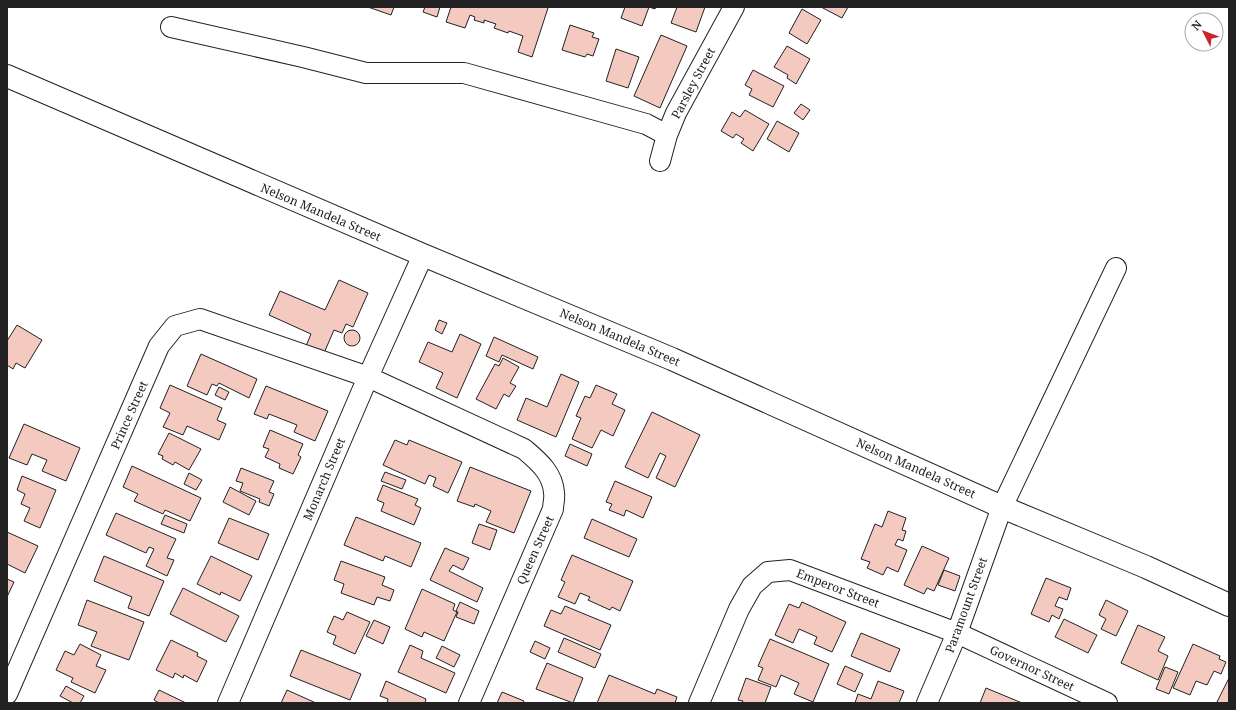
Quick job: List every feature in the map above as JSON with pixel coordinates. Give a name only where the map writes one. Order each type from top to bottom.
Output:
[{"type":"street","name":"Parsley Street","points":[[660,161],[667,135],[676,113],[734,7]]},
{"type":"street","points":[[171,27],[366,73],[464,73],[646,124],[667,135]]},
{"type":"street","name":"Nelson Mandela Street","points":[[7,76],[423,255],[672,359],[1002,507],[1146,567],[1229,605]]},
{"type":"street","name":"Monarch Street","points":[[228,703],[368,377],[423,255]]},
{"type":"street","name":"Paramount Street","points":[[927,703],[956,633],[1002,507],[1116,268]]},
{"type":"street","name":"Prince Street","points":[[7,694],[159,346],[175,326],[200,319],[368,377]]},
{"type":"street","name":"Queen Street","points":[[368,377],[524,448],[540,462],[550,476],[554,493],[553,509],[469,703]]},
{"type":"street","name":"Emperor Street","points":[[699,703],[739,609],[752,586],[768,572],[790,570],[956,633]]},
{"type":"street","name":"Governor Street","points":[[956,633],[1107,703]]},
{"type":"building","points":[[368,7],[394,7],[391,15]]},
{"type":"building","points":[[425,7],[440,7],[437,17],[423,12]]},
{"type":"building","points":[[451,7],[548,8],[532,57],[518,52],[523,36],[494,28],[496,24],[484,20],[484,23],[474,20],[475,17],[470,15],[465,28],[446,22]]},
{"type":"building","points":[[625,7],[649,7],[642,26],[621,18]]},
{"type":"building","points":[[677,7],[705,7],[696,32],[671,23]]},
{"type":"building","points":[[821,7],[848,7],[842,18]]},
{"type":"building","points":[[802,9],[821,20],[807,44],[789,33]]},
{"type":"building","points":[[570,25],[594,33],[592,37],[599,39],[593,56],[587,54],[585,57],[562,50]]},
{"type":"building","points":[[661,35],[687,46],[660,108],[634,96]]},
{"type":"building","points":[[787,46],[810,59],[796,84],[787,78],[788,75],[774,67]]},
{"type":"building","points":[[616,49],[639,57],[628,88],[606,81]]},
{"type":"building","points":[[753,70],[784,86],[773,107],[749,95],[752,89],[745,85]]},
{"type":"building","points":[[801,104],[810,110],[803,120],[794,113]]},
{"type":"building","points":[[745,110],[769,124],[753,151],[741,143],[744,139],[736,134],[733,138],[721,131],[732,112],[740,117]]},
{"type":"building","points":[[777,121],[799,133],[789,152],[767,139]]},
{"type":"building","points":[[339,280],[368,293],[353,327],[346,324],[342,333],[334,330],[324,353],[306,346],[311,334],[269,315],[280,291],[325,310]]},
{"type":"building","points":[[439,320],[447,323],[442,334],[435,330]]},
{"type":"building","points":[[17,325],[42,340],[25,368],[16,363],[13,369],[7,365],[7,341]]},
{"type":"building","points":[[349,330],[355,330],[360,335],[358,344],[355,346],[349,346],[344,341],[344,335]]},
{"type":"building","points":[[460,334],[481,344],[457,398],[436,388],[443,373],[419,362],[428,342],[452,352]]},
{"type":"building","points":[[494,337],[538,357],[533,369],[502,355],[499,362],[486,356]]},
{"type":"building","points":[[201,354],[257,379],[249,398],[219,383],[217,386],[212,384],[207,395],[187,386]]},
{"type":"building","points":[[503,358],[519,367],[510,383],[516,386],[509,397],[504,394],[496,409],[476,399],[495,364],[499,366]]},
{"type":"building","points":[[561,374],[579,382],[556,437],[517,420],[526,398],[547,407]]},
{"type":"building","points":[[170,385],[222,408],[217,420],[226,424],[219,440],[187,426],[183,435],[163,427],[170,413],[160,408]]},
{"type":"building","points":[[596,385],[617,394],[612,404],[625,410],[613,436],[601,430],[592,448],[572,439],[581,418],[576,416],[585,396],[590,398]]},
{"type":"building","points":[[266,386],[328,411],[315,441],[294,432],[297,425],[269,414],[267,419],[254,414]]},
{"type":"building","points":[[219,387],[229,392],[225,400],[215,395]]},
{"type":"building","points":[[652,412],[700,435],[675,487],[656,478],[666,456],[660,453],[648,478],[625,467]]},
{"type":"building","points":[[24,424],[80,448],[66,481],[42,471],[47,460],[32,454],[27,465],[9,458]]},
{"type":"building","points":[[270,430],[303,444],[298,455],[301,457],[293,474],[279,468],[280,464],[265,457],[269,449],[263,447]]},
{"type":"building","points":[[169,433],[201,449],[189,470],[175,462],[173,465],[162,459],[163,456],[158,454]]},
{"type":"building","points":[[395,440],[407,445],[409,440],[462,462],[448,493],[433,486],[436,478],[429,475],[425,484],[383,465]]},
{"type":"building","points":[[570,444],[592,454],[587,466],[565,456]]},
{"type":"building","points":[[132,466],[201,498],[190,521],[165,510],[163,514],[134,501],[138,494],[123,487]]},
{"type":"building","points":[[470,467],[531,491],[514,533],[486,522],[491,511],[475,504],[474,507],[457,501]]},
{"type":"building","points":[[241,468],[274,481],[269,492],[274,494],[269,506],[259,502],[260,499],[240,491],[243,483],[236,481]]},
{"type":"building","points":[[385,472],[406,480],[402,489],[381,481]]},
{"type":"building","points":[[189,473],[202,480],[196,490],[184,484]]},
{"type":"building","points":[[22,476],[56,490],[40,528],[24,521],[30,508],[21,504],[25,494],[17,490]]},
{"type":"building","points":[[615,481],[652,497],[643,518],[626,510],[624,516],[609,510],[612,504],[606,502]]},
{"type":"building","points":[[383,485],[418,499],[415,505],[421,508],[414,525],[381,511],[384,503],[377,500]]},
{"type":"building","points":[[230,487],[256,501],[249,515],[223,502]]},
{"type":"building","points":[[888,511],[906,518],[902,530],[906,531],[903,541],[898,539],[895,545],[907,550],[898,572],[887,567],[883,575],[867,568],[870,562],[861,559],[875,524],[882,527]]},
{"type":"building","points":[[116,513],[176,539],[167,558],[174,560],[167,576],[146,566],[154,549],[149,547],[146,553],[106,535]]},
{"type":"building","points":[[165,515],[187,524],[184,533],[161,524]]},
{"type":"building","points":[[356,517],[421,543],[411,567],[385,556],[383,561],[344,545]]},
{"type":"building","points":[[229,518],[269,534],[258,560],[218,543]]},
{"type":"building","points":[[592,519],[637,539],[629,557],[584,538]]},
{"type":"building","points":[[479,524],[497,530],[490,550],[472,543]]},
{"type":"building","points":[[7,532],[38,546],[25,573],[7,564]]},
{"type":"building","points":[[922,546],[949,558],[934,591],[927,588],[924,594],[904,585]]},
{"type":"building","points":[[445,548],[469,558],[463,570],[453,565],[449,571],[483,588],[477,602],[430,580]]},
{"type":"building","points":[[572,555],[633,581],[620,611],[612,607],[610,610],[588,600],[590,597],[580,593],[575,604],[558,597],[565,582],[561,580]]},
{"type":"building","points":[[104,556],[164,581],[149,616],[128,608],[132,597],[94,581]]},
{"type":"building","points":[[211,556],[252,576],[240,601],[221,592],[220,595],[197,584]]},
{"type":"building","points":[[341,561],[385,577],[382,585],[394,590],[390,601],[377,597],[374,605],[341,593],[344,584],[334,580]]},
{"type":"building","points":[[944,570],[960,576],[955,591],[938,585]]},
{"type":"building","points":[[1046,578],[1071,588],[1067,600],[1059,597],[1055,606],[1063,609],[1059,619],[1052,615],[1049,622],[1031,614]]},
{"type":"building","points":[[7,579],[14,582],[7,597]]},
{"type":"building","points":[[183,588],[239,616],[226,642],[170,614]]},
{"type":"building","points":[[422,589],[455,604],[453,610],[457,612],[444,641],[424,632],[422,637],[405,629]]},
{"type":"building","points":[[87,600],[144,622],[129,660],[91,646],[97,632],[78,625]]},
{"type":"building","points":[[1106,600],[1128,611],[1116,636],[1101,629],[1106,619],[1099,615]]},
{"type":"building","points":[[460,602],[479,611],[474,624],[456,617],[458,612],[456,611]]},
{"type":"building","points":[[802,602],[846,622],[832,652],[814,644],[817,637],[799,629],[793,643],[775,635],[789,604],[799,608]]},
{"type":"building","points":[[565,606],[611,625],[600,650],[544,626],[551,610],[561,614]]},
{"type":"building","points":[[347,612],[370,622],[355,654],[333,644],[336,636],[327,632],[334,616],[343,620]]},
{"type":"building","points":[[1064,619],[1097,635],[1088,653],[1055,637]]},
{"type":"building","points":[[374,620],[390,627],[383,644],[366,636]]},
{"type":"building","points":[[1138,625],[1165,637],[1158,651],[1168,656],[1158,680],[1121,663]]},
{"type":"building","points":[[861,633],[900,649],[890,672],[851,656]]},
{"type":"building","points":[[564,638],[601,654],[595,668],[558,652]]},
{"type":"building","points":[[770,639],[829,664],[813,702],[794,694],[799,683],[781,675],[776,687],[758,680],[763,668],[758,666]]},
{"type":"building","points":[[171,640],[198,653],[197,656],[207,661],[197,682],[184,675],[183,678],[175,673],[173,678],[156,670]]},
{"type":"building","points":[[535,641],[550,648],[545,659],[530,652]]},
{"type":"building","points":[[80,644],[101,655],[96,666],[106,670],[95,693],[71,682],[73,678],[56,670],[65,651],[74,655]]},
{"type":"building","points":[[1193,644],[1220,656],[1219,659],[1226,662],[1221,674],[1214,671],[1207,685],[1196,681],[1190,695],[1173,688]]},
{"type":"building","points":[[410,645],[423,651],[421,658],[455,673],[446,693],[398,672]]},
{"type":"building","points":[[442,646],[460,655],[454,667],[436,658]]},
{"type":"building","points":[[301,650],[361,674],[350,700],[290,676]]},
{"type":"building","points":[[547,663],[583,678],[573,703],[536,689]]},
{"type":"building","points":[[845,666],[863,674],[855,692],[837,684]]},
{"type":"building","points":[[1165,667],[1178,672],[1169,694],[1156,689]]},
{"type":"building","points":[[609,675],[655,694],[657,689],[677,697],[675,703],[597,703]]},
{"type":"building","points":[[746,678],[771,687],[765,703],[742,703],[743,701],[738,700]]},
{"type":"building","points":[[1229,678],[1229,703],[1219,703],[1217,702]]},
{"type":"building","points":[[386,681],[426,699],[425,703],[387,703],[388,699],[380,696]]},
{"type":"building","points":[[878,681],[904,691],[899,703],[855,703],[858,694],[871,699]]},
{"type":"building","points":[[66,686],[84,696],[80,703],[73,703],[60,696]]},
{"type":"building","points":[[986,688],[1022,703],[980,703]]},
{"type":"building","points":[[159,690],[186,703],[159,703],[154,700]]},
{"type":"building","points":[[287,690],[316,703],[281,703]]},
{"type":"building","points":[[502,692],[524,701],[523,703],[497,703]]}]
